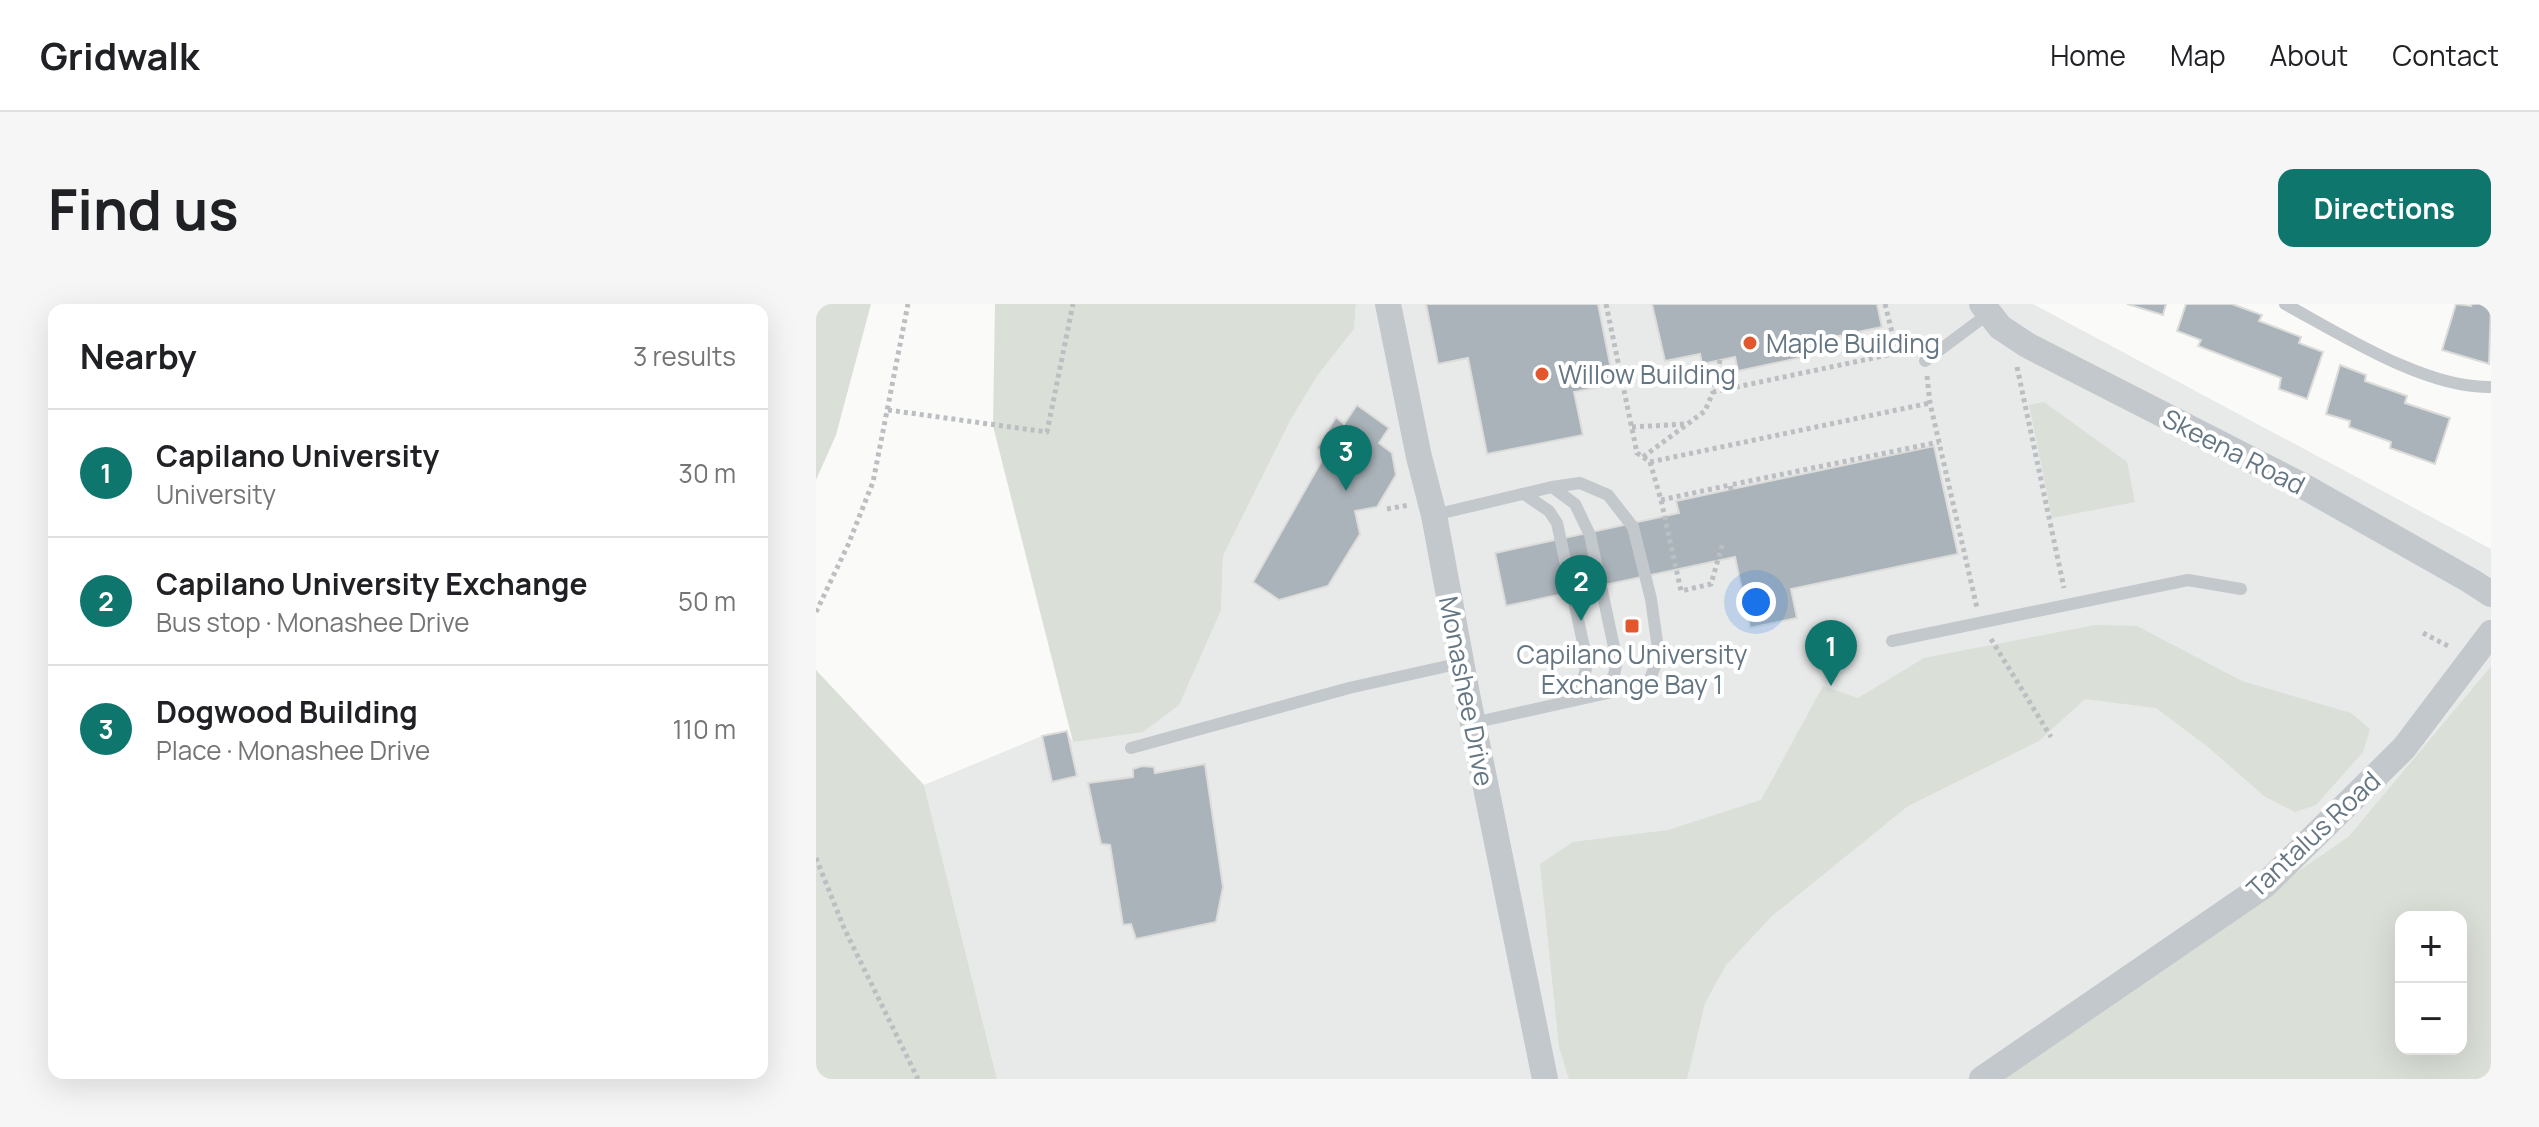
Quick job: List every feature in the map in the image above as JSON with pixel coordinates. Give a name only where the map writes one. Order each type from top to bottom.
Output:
[{"type":"street","name":"Monashee Drive","points":[[1388,304],[1419,457],[1424,510],[1461,663],[1545,1079]]},
{"type":"street","name":"Skeena Road","points":[[1985,309],[2010,335],[2305,487],[2491,594]]},
{"type":"street","name":"Tantalus Road","points":[[1982,1079],[2265,885],[2404,748],[2491,633]]},
{"type":"lane","points":[[2285,304],[2425,375],[2472,387],[2491,387]]},
{"type":"lane","points":[[1925,361],[1985,309]]},
{"type":"lane","points":[[1424,510],[1580,483],[1608,495],[1633,527],[1651,599],[1659,656],[1648,684],[1473,723]]},
{"type":"lane","points":[[1552,487],[1575,504],[1590,535],[1617,661],[1614,675],[1602,694]]},
{"type":"lane","points":[[1524,494],[1549,511],[1557,523],[1587,661],[1585,679],[1567,702]]},
{"type":"lane","points":[[1892,641],[2188,580],[2241,589]]},
{"type":"lane","points":[[1131,748],[1349,688],[1461,663]]},
{"type":"path","points":[[816,612],[848,545],[873,482],[908,304]]},
{"type":"path","points":[[888,410],[1047,432],[1073,304]]},
{"type":"path","points":[[1606,304],[1637,453],[1650,462],[1681,591],[1711,584],[1723,542]]},
{"type":"path","points":[[1885,304],[1897,352]]},
{"type":"path","points":[[2010,335],[2068,605]]},
{"type":"path","points":[[1713,392],[1910,350],[1925,361],[1930,403],[1977,608]]},
{"type":"path","points":[[1643,457],[1705,411],[1720,360]]},
{"type":"path","points":[[1650,462],[1930,403]]},
{"type":"path","points":[[1632,427],[1687,424]]},
{"type":"path","points":[[1661,500],[1939,442]]},
{"type":"path","points":[[1387,509],[1424,510]]},
{"type":"path","points":[[1988,633],[2051,737]]},
{"type":"path","points":[[2423,633],[2458,651]]},
{"type":"path","points":[[816,858],[844,928],[918,1079]]},
{"type":"shaded area","points":[[816,304],[871,304],[836,435],[816,480]]},
{"type":"shaded area","points":[[995,304],[1356,304],[1354,329],[1318,375],[1291,419],[1223,556],[1221,610],[1179,705],[1143,732],[1073,742],[993,426]]},
{"type":"shaded area","points":[[1356,304],[2033,304],[2491,549],[2491,666],[2348,837],[2021,1060],[2030,1079],[997,1079],[924,785],[1042,736],[1067,731],[1073,742],[1221,610],[1223,556],[1291,419],[1318,375],[1354,329]]},
{"type":"shaded area","points":[[2044,402],[2127,462],[2135,502],[2052,518],[2029,405]]},
{"type":"shaded area","points":[[2095,625],[2137,626],[2242,681],[2351,713],[2370,729],[2363,752],[2316,805],[2295,812],[2264,796],[2208,747],[2156,708],[2085,699],[2039,741],[1908,806],[1772,916],[1726,965],[1705,1003],[1687,1079],[1569,1079],[1559,1047],[1540,864],[1573,842],[1668,830],[1761,800],[1823,686],[1858,698],[1924,658]]},
{"type":"shaded area","points":[[2491,666],[2491,1079],[1998,1079],[2020,1060],[2348,837]]},
{"type":"shaded area","points":[[816,670],[924,785],[997,1079],[816,1079]]},
{"type":"building","name":"Willow Building","points":[[1426,304],[1598,304],[1614,384],[1574,392],[1583,435],[1487,454],[1468,358],[1438,364]]},
{"type":"building","name":"Maple Building","points":[[1652,304],[1877,304],[1882,327],[1838,336],[1841,349],[1738,371],[1735,357],[1702,364],[1700,354],[1665,361]]},
{"type":"building","points":[[2127,304],[2166,304],[2163,315]]},
{"type":"building","points":[[2186,304],[2232,304],[2262,315],[2259,321],[2301,337],[2299,343],[2323,352],[2307,399],[2279,389],[2281,378],[2198,346],[2201,340],[2177,331]]},
{"type":"building","points":[[2456,304],[2491,304],[2489,364],[2442,350]]},
{"type":"building","points":[[2340,365],[2366,375],[2365,381],[2407,396],[2405,403],[2450,418],[2435,464],[2390,448],[2391,442],[2349,427],[2350,421],[2326,414]]},
{"type":"building","points":[[1357,405],[1389,428],[1379,443],[1392,453],[1396,475],[1377,507],[1355,511],[1360,534],[1328,586],[1279,600],[1253,582],[1325,455],[1317,448],[1336,417],[1344,424]]},
{"type":"building","points":[[1934,446],[1958,554],[1791,589],[1797,618],[1750,628],[1735,557],[1506,606],[1495,553],[1679,513],[1676,501]]},
{"type":"building","points":[[1067,731],[1077,776],[1052,782],[1042,736]]},
{"type":"building","points":[[1205,764],[1223,887],[1216,922],[1136,939],[1131,924],[1123,925],[1110,845],[1101,844],[1088,783],[1133,777],[1133,769],[1142,766],[1154,767],[1155,773]]},
{"type":"place","name":"Maple Building","points":[[1750,343]]},
{"type":"place","name":"Willow Building","points":[[1542,374]]},
{"type":"place","name":"Dogwood Building","points":[[1346,491]]},
{"type":"place","name":"Capilano University Exchange","points":[[1581,621]]},
{"type":"place","name":"Capilano University Exchange Bay 1","points":[[1632,626]]},
{"type":"place","name":"Capilano University","points":[[1831,686]]}]
